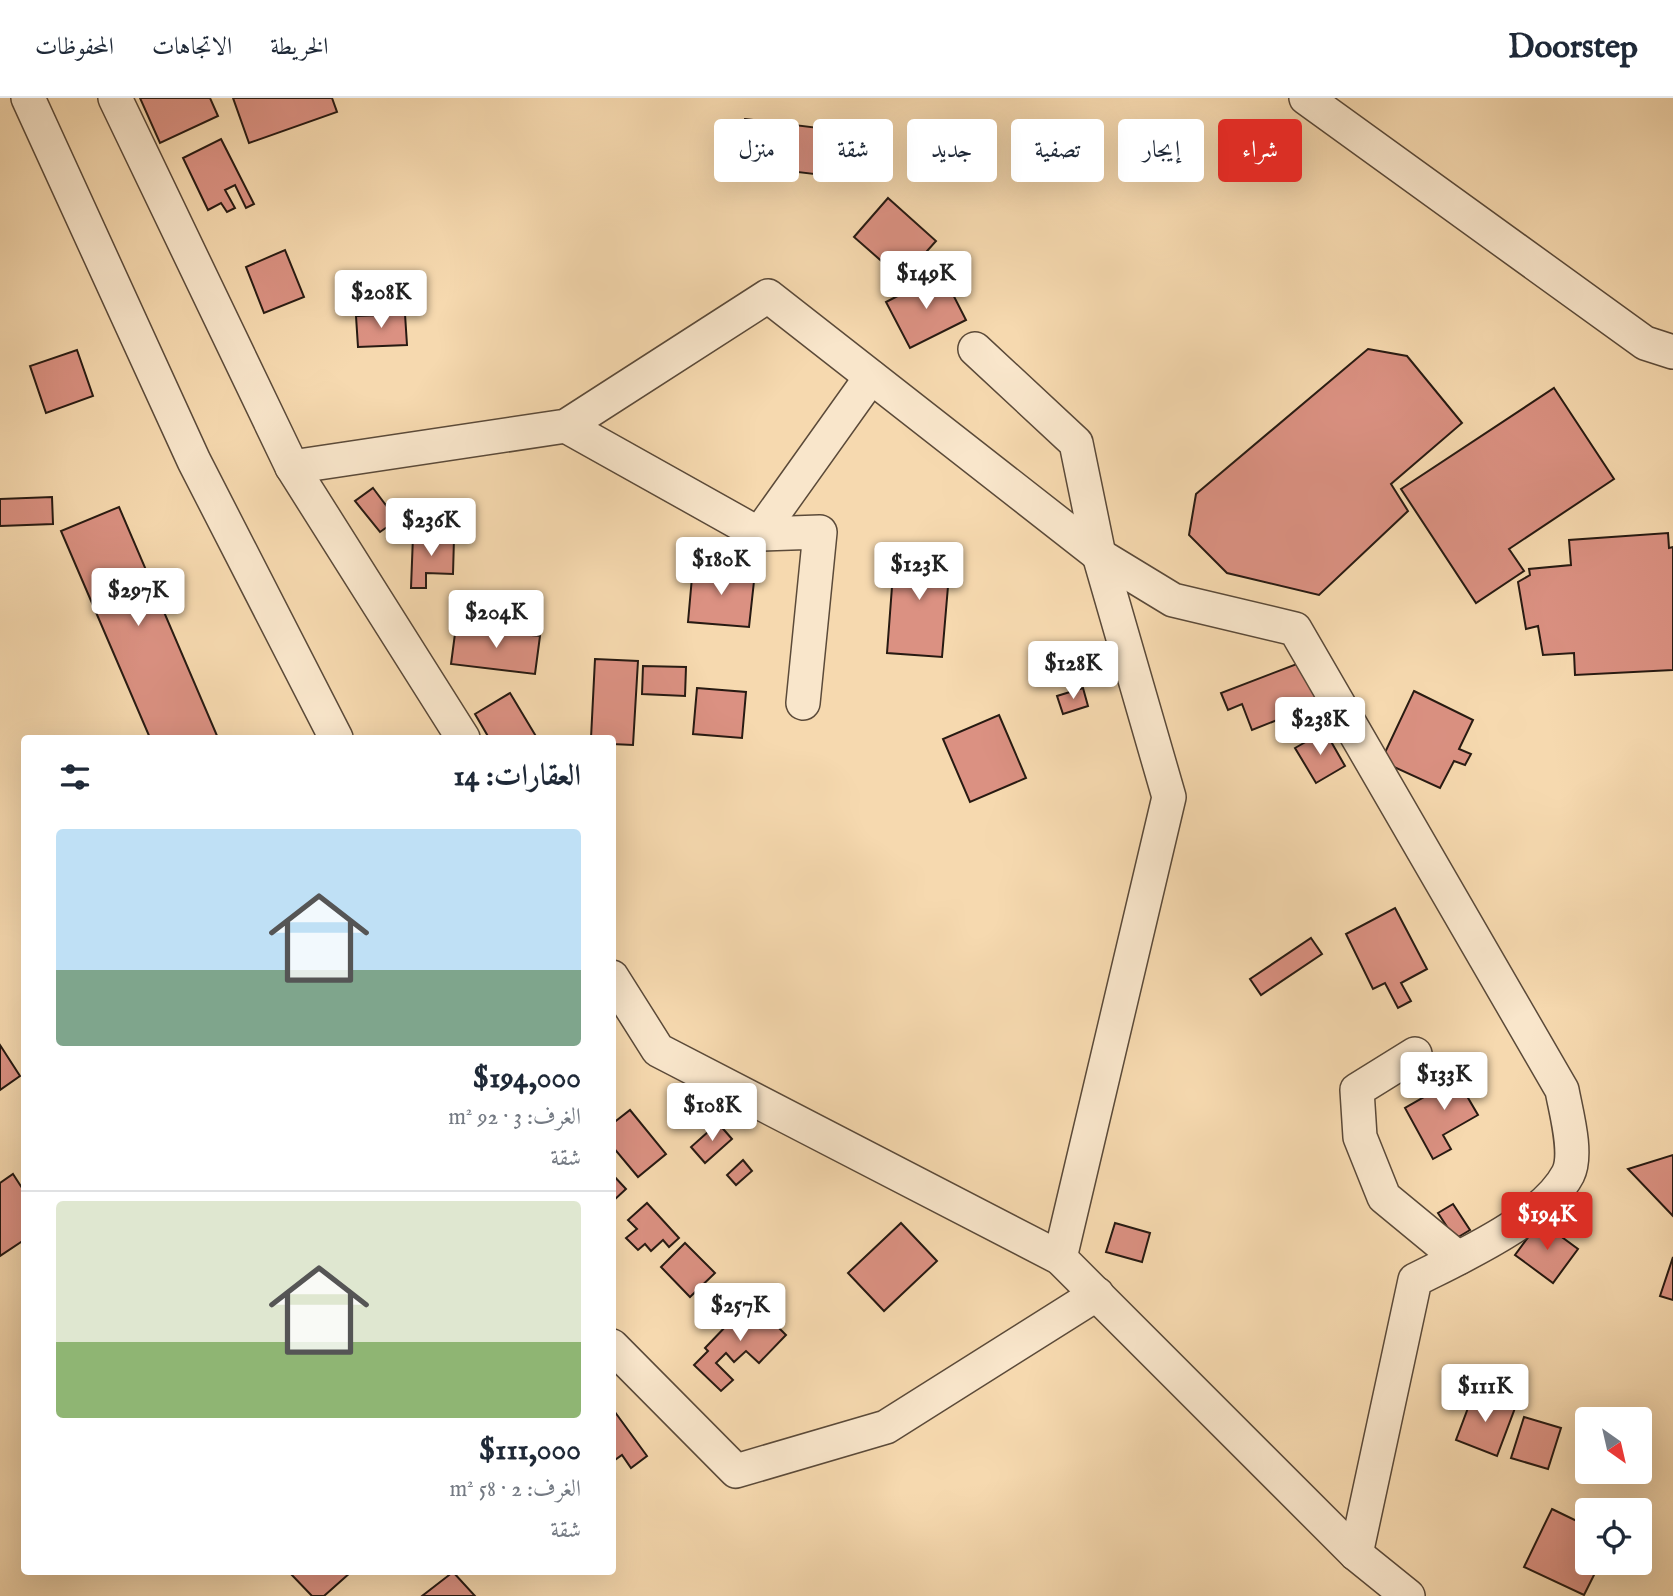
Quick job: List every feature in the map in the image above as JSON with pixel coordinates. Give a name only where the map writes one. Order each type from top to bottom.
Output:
[{"type":"street","points":[[28,98],[194,461],[335,735]]},
{"type":"street","points":[[115,98],[292,467],[461,735]]},
{"type":"street","points":[[1306,98],[1645,343],[1673,352]]},
{"type":"street","points":[[292,467],[566,426],[768,296],[1099,555],[1173,600],[1295,629],[1562,1090],[1571,1134],[1569,1173],[1545,1202],[1496,1238],[1415,1280],[1356,1554]]},
{"type":"street","points":[[975,349],[1076,443],[1099,555],[1169,797],[1060,1258]]},
{"type":"street","points":[[759,534],[871,377]]},
{"type":"street","points":[[566,426],[759,534],[820,531],[803,703]]},
{"type":"street","points":[[616,983],[658,1050],[1060,1258],[1356,1554],[1408,1596]]},
{"type":"street","points":[[1415,1054],[1357,1090],[1360,1137],[1384,1197],[1458,1258]]},
{"type":"street","points":[[616,1350],[736,1471],[886,1427],[1097,1294]]},
{"type":"building","points":[[140,98],[210,98],[218,116],[160,143]]},
{"type":"building","points":[[233,98],[332,98],[337,112],[249,143]]},
{"type":"building","points":[[799,126],[813,127],[813,174],[799,172]]},
{"type":"building","points":[[221,139],[254,204],[246,208],[235,185],[225,190],[235,208],[227,212],[221,203],[208,210],[183,158]]},
{"type":"building","points":[[888,198],[936,241],[902,279],[854,237]]},
{"type":"building","points":[[285,250],[304,297],[264,313],[246,267]]},
{"type":"building","points":[[942,273],[966,320],[910,348],[886,302]]},
{"type":"building","points":[[405,314],[407,345],[358,347],[356,316]]},
{"type":"building","points":[[1368,349],[1407,356],[1462,423],[1391,484],[1408,511],[1319,595],[1227,573],[1189,535],[1196,494]]},
{"type":"building","points":[[77,350],[93,396],[46,413],[30,366]]},
{"type":"building","points":[[1554,388],[1614,479],[1509,549],[1524,571],[1476,603],[1401,489]]},
{"type":"building","points":[[373,488],[397,520],[380,532],[355,501]]},
{"type":"building","points":[[52,497],[53,524],[0,526],[0,499]]},
{"type":"building","points":[[119,507],[217,735],[149,735],[61,531]]},
{"type":"building","points":[[1668,533],[1669,548],[1673,547],[1673,670],[1575,675],[1574,653],[1543,655],[1538,626],[1526,629],[1518,582],[1530,575],[1529,569],[1571,565],[1569,540]]},
{"type":"building","points":[[413,536],[454,538],[453,574],[426,573],[426,588],[411,588]]},
{"type":"building","points":[[895,547],[951,551],[942,657],[887,653]]},
{"type":"building","points":[[693,566],[755,572],[749,627],[688,622]]},
{"type":"building","points":[[456,626],[540,636],[535,674],[451,664]]},
{"type":"building","points":[[595,659],[638,661],[633,745],[616,744],[616,735],[591,735]]},
{"type":"building","points":[[1302,662],[1322,715],[1285,729],[1282,718],[1252,730],[1242,704],[1228,710],[1221,693]]},
{"type":"building","points":[[643,666],[686,667],[685,696],[642,694]]},
{"type":"building","points":[[697,688],[746,692],[742,738],[693,734]]},
{"type":"building","points":[[1083,688],[1088,706],[1063,714],[1057,696]]},
{"type":"building","points":[[1414,691],[1473,720],[1459,749],[1471,754],[1465,765],[1454,761],[1440,788],[1381,761]]},
{"type":"building","points":[[510,693],[535,735],[487,735],[475,714]]},
{"type":"building","points":[[999,715],[1026,778],[970,802],[943,739]]},
{"type":"building","points":[[1325,731],[1345,766],[1316,783],[1295,748]]},
{"type":"building","points":[[1395,908],[1427,969],[1401,983],[1411,1001],[1398,1008],[1385,983],[1373,989],[1346,934]]},
{"type":"building","points":[[1311,938],[1322,954],[1261,995],[1250,979]]},
{"type":"building","points":[[0,1045],[20,1076],[0,1090]]},
{"type":"building","points":[[1475,1068],[1481,1081],[1464,1091],[1478,1115],[1443,1135],[1451,1149],[1433,1159],[1405,1108]]},
{"type":"building","points":[[630,1110],[666,1154],[638,1177],[616,1151],[616,1121]]},
{"type":"building","points":[[718,1123],[732,1139],[705,1163],[691,1147]]},
{"type":"building","points":[[1673,1155],[1673,1216],[1628,1169]]},
{"type":"building","points":[[743,1160],[752,1171],[736,1185],[727,1175]]},
{"type":"building","points":[[13,1174],[21,1186],[21,1242],[0,1256],[0,1183]]},
{"type":"building","points":[[616,1178],[626,1189],[616,1198]]},
{"type":"building","points":[[647,1203],[679,1238],[669,1247],[663,1240],[651,1251],[645,1244],[638,1250],[626,1238],[637,1229],[628,1220]]},
{"type":"building","points":[[1453,1204],[1470,1230],[1455,1239],[1438,1213]]},
{"type":"building","points":[[1540,1221],[1578,1249],[1553,1283],[1515,1255]]},
{"type":"building","points":[[901,1223],[937,1261],[884,1311],[848,1273]]},
{"type":"building","points":[[1115,1223],[1150,1233],[1142,1262],[1106,1252]]},
{"type":"building","points":[[685,1243],[715,1273],[690,1297],[661,1267]]},
{"type":"building","points":[[1673,1257],[1673,1300],[1660,1296]]},
{"type":"building","points":[[751,1300],[786,1335],[759,1363],[746,1351],[734,1362],[726,1353],[716,1363],[733,1380],[721,1391],[694,1365],[708,1351],[705,1348]]},
{"type":"building","points":[[1474,1392],[1515,1408],[1497,1456],[1456,1440]]},
{"type":"building","points":[[616,1413],[647,1456],[631,1468],[622,1455],[616,1459]]},
{"type":"building","points":[[1524,1417],[1561,1428],[1548,1469],[1511,1458]]},
{"type":"building","points":[[1552,1509],[1575,1520],[1575,1575],[1594,1575],[1584,1595],[1524,1567]]},
{"type":"building","points":[[292,1575],[348,1575],[324,1596],[312,1596]]},
{"type":"building","points":[[449,1575],[456,1575],[475,1596],[422,1596]]}]
